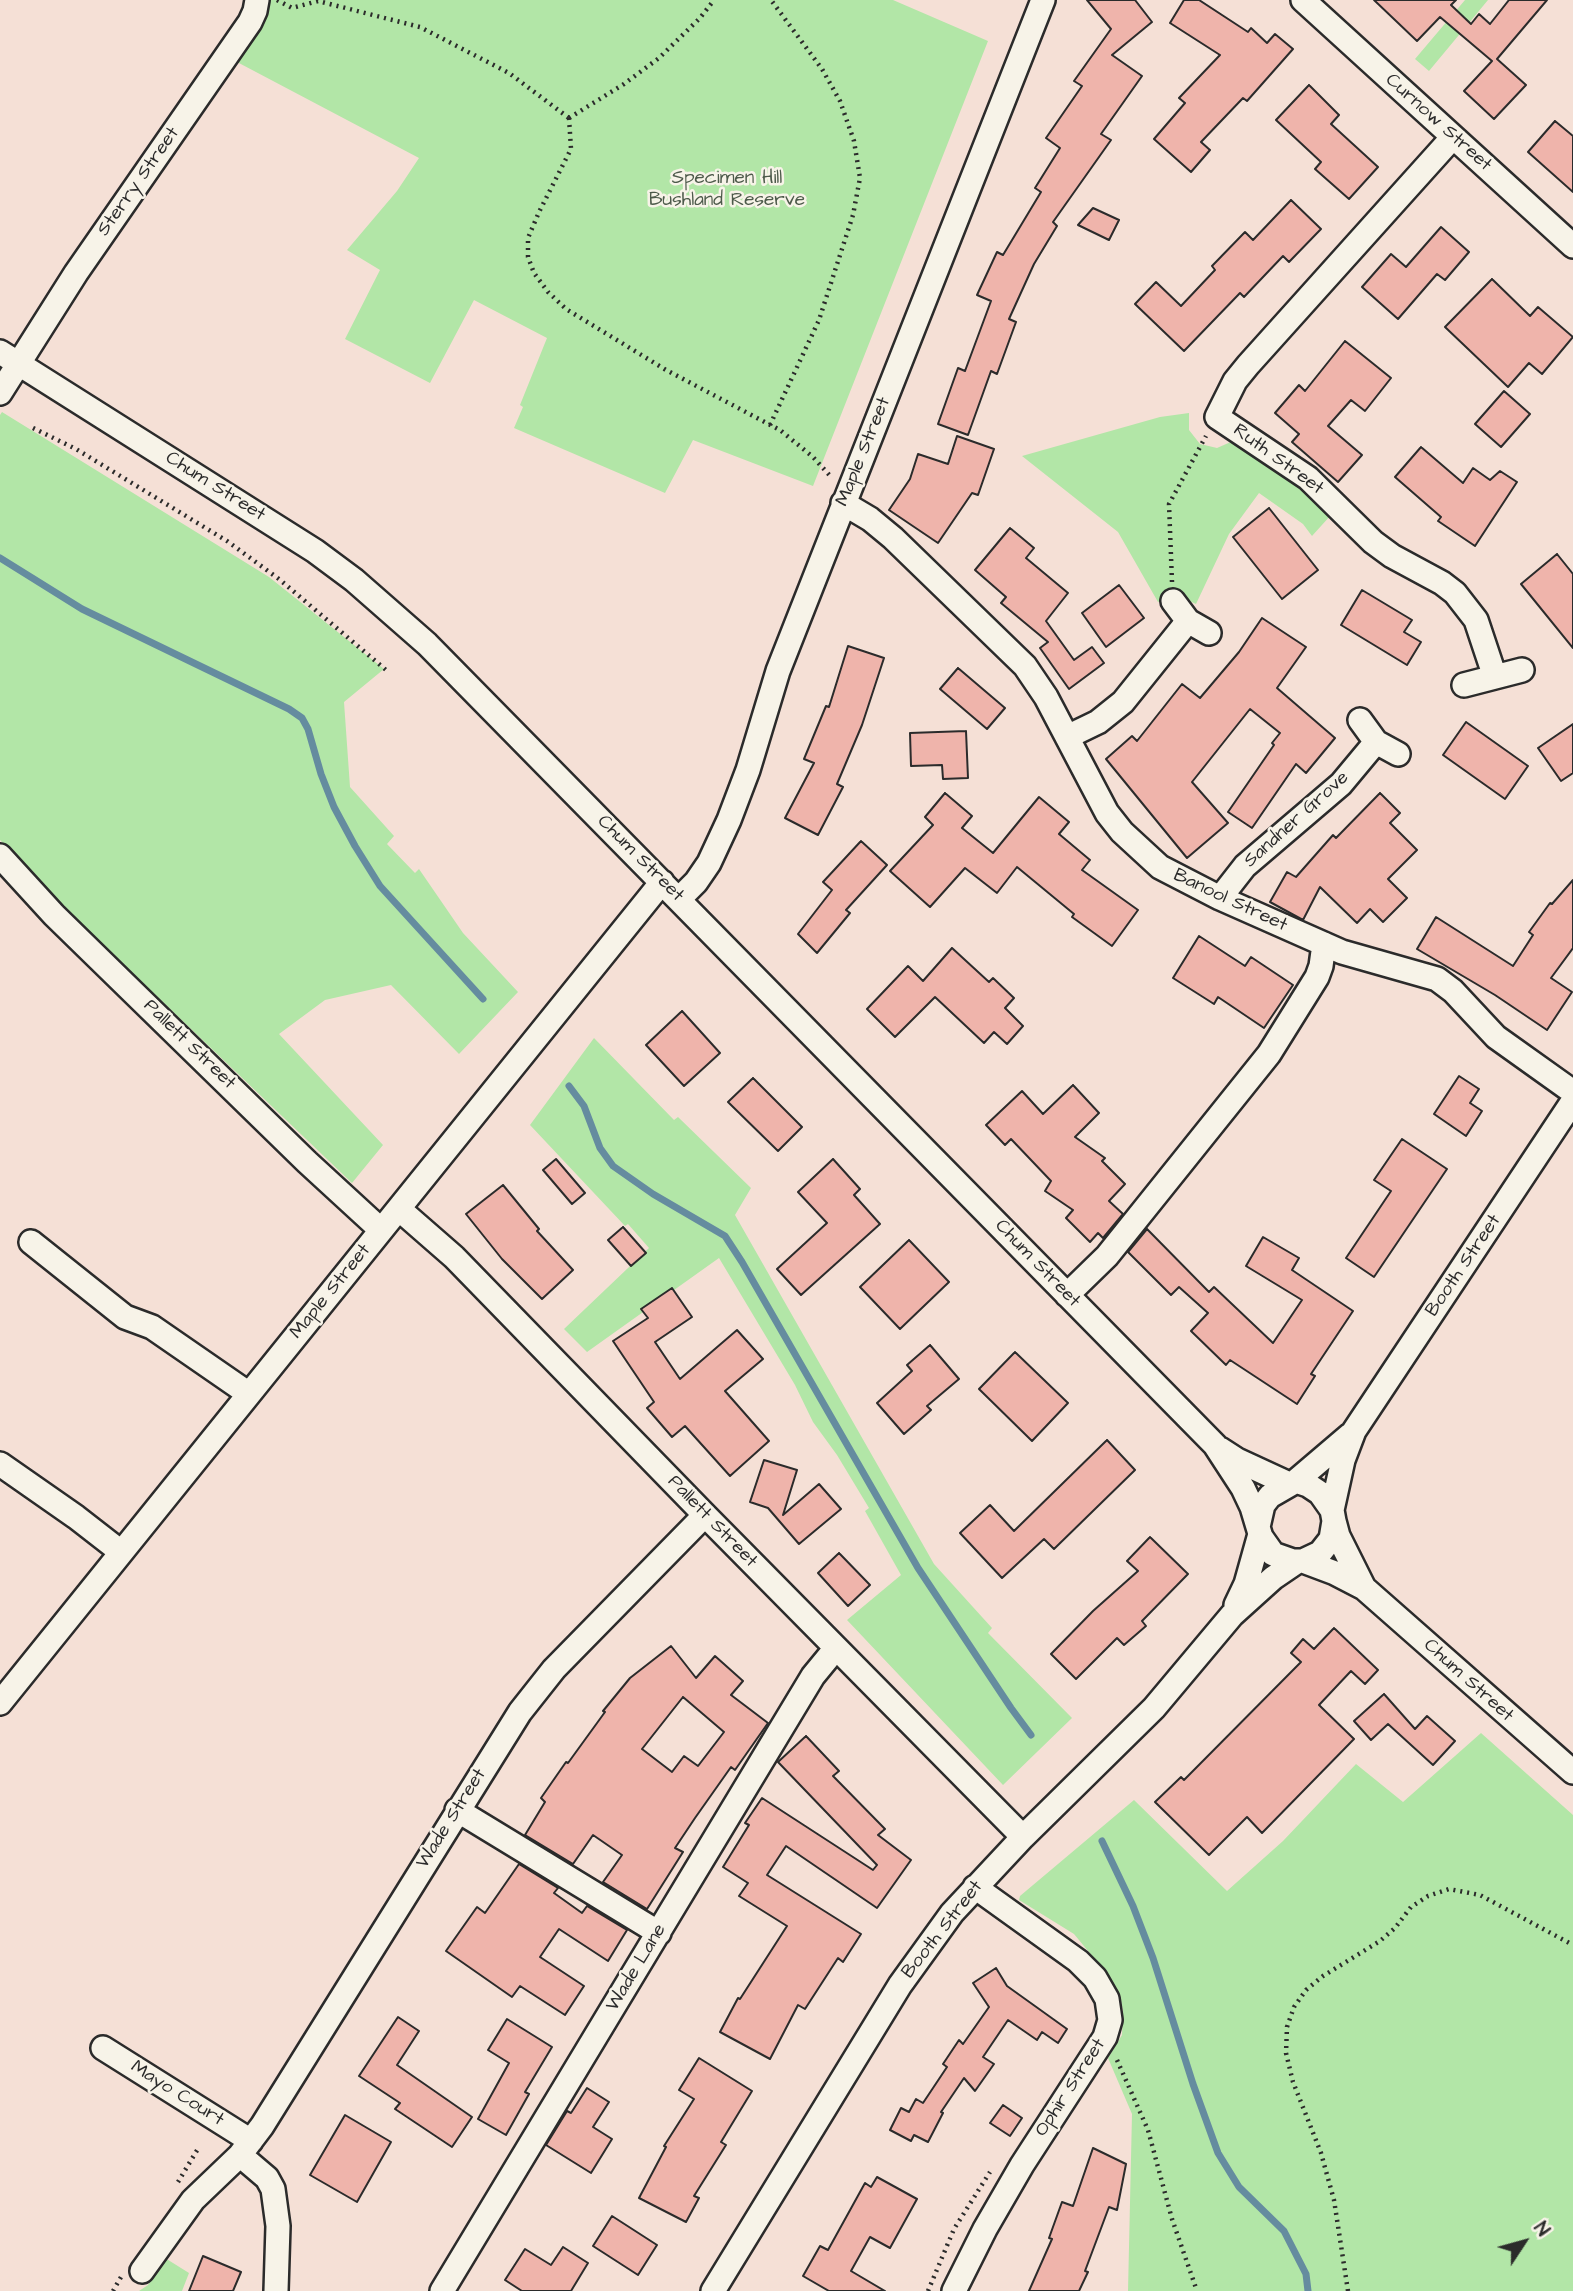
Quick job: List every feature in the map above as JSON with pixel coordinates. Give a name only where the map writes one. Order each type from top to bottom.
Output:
[{"type":"street","name":"Sterry Street","points":[[0,393],[76,273],[250,22],[257,0]]},
{"type":"street","name":"Maple Street","points":[[679,899],[696,882],[709,863],[729,820],[748,770],[778,671],[1043,0]]},
{"type":"street","name":"Curnow Street","points":[[1303,0],[1573,246]]},
{"type":"street","name":"Ruth Street","points":[[1453,137],[1248,365],[1235,381],[1217,416],[1308,478],[1373,542],[1392,556],[1443,583],[1455,593],[1476,620],[1495,677]]},
{"type":"street","name":"Chum Street","points":[[0,352],[277,526],[354,580],[427,644],[1214,1445],[1243,1488],[1259,1531]]},
{"type":"street","name":"Banool Street","points":[[845,499],[893,538],[1025,666],[1046,697],[1100,801],[1122,832],[1160,867],[1185,882],[1324,944],[1437,979],[1453,990],[1496,1037],[1573,1092]]},
{"type":"street","points":[[1173,601],[1188,621],[1209,633]]},
{"type":"street","points":[[1067,737],[1098,722],[1123,702],[1188,621]]},
{"type":"street","points":[[1464,685],[1522,670]]},
{"type":"street","points":[[1360,720],[1376,741],[1398,754]]},
{"type":"street","name":"Sandner Grove","points":[[1220,898],[1245,866],[1341,784],[1376,741]]},
{"type":"street","name":"Pallett Street","points":[[0,856],[62,923],[307,1162],[382,1230]]},
{"type":"street","name":"Maple Street","points":[[0,1703],[662,882]]},
{"type":"street","points":[[1067,1295],[1107,1256],[1140,1212],[1254,1075],[1317,977],[1324,944]]},
{"type":"street","name":"Booth Street","points":[[1333,1516],[1343,1460],[1354,1431],[1573,1101]]},
{"type":"street","name":"Pallett Street","points":[[399,1209],[454,1257],[1023,1837]]},
{"type":"street","points":[[31,1242],[125,1317],[152,1327],[249,1394]]},
{"type":"street","name":"Booth Street","points":[[1292,1483],[1354,1431]]},
{"type":"street","name":"Chum Street","points":[[1214,1445],[1237,1460],[1292,1483]]},
{"type":"street","points":[[0,1464],[121,1552]]},
{"type":"street","points":[[1292,1483],[1308,1485],[1320,1493],[1333,1516],[1334,1530],[1326,1547],[1320,1553],[1300,1561],[1283,1559],[1273,1554],[1259,1531],[1262,1505],[1270,1496],[1292,1483]]},
{"type":"street","name":"Wade Street","points":[[142,2271],[193,2200],[246,2148],[520,1712],[554,1669],[705,1515]]},
{"type":"street","name":"Chum Street","points":[[1333,1516],[1338,1536],[1364,1588]]},
{"type":"street","name":"Booth Street","points":[[1231,1615],[1246,1584],[1259,1531]]},
{"type":"street","name":"Chum Street","points":[[1300,1561],[1335,1573],[1364,1588],[1573,1772]]},
{"type":"street","name":"Booth Street","points":[[713,2291],[924,1950],[975,1887],[1154,1708],[1231,1615],[1273,1578],[1300,1561]]},
{"type":"street","name":"Wade Lane","points":[[442,2291],[813,1676],[836,1648]]},
{"type":"street","points":[[457,1810],[659,1933]]},
{"type":"street","name":"Ophir Street","points":[[954,2291],[985,2229],[1022,2165],[1105,2037],[1110,2020],[1107,1999],[1095,1978],[1078,1961],[975,1887]]},
{"type":"street","name":"Mayo Court","points":[[103,2048],[246,2148]]},
{"type":"street","points":[[246,2148],[273,2189],[278,2226],[276,2291]]},
{"type":"path","points":[[276,0],[292,8],[318,1],[419,27],[509,73],[569,118]]},
{"type":"path","points":[[569,118],[624,84],[659,58],[700,18],[714,0]]},
{"type":"path","points":[[770,425],[819,320],[853,215],[860,178],[854,141],[840,101],[822,69],[771,0]]},
{"type":"path","points":[[569,118],[570,149],[528,238],[528,257],[534,273],[548,292],[566,309],[666,370],[780,430],[813,457],[845,499]]},
{"type":"path","points":[[1173,601],[1169,504],[1217,416]]},
{"type":"path","points":[[33,428],[76,449],[227,541],[279,579],[386,670]]},
{"type":"path","points":[[1348,2291],[1334,2200],[1321,2153],[1293,2082],[1286,2053],[1287,2026],[1294,2007],[1306,1990],[1323,1976],[1380,1941],[1395,1928],[1411,1907],[1428,1896],[1448,1889],[1480,1895],[1573,1945]]},
{"type":"path","points":[[1105,2037],[1148,2130],[1172,2219],[1197,2291]]},
{"type":"green space","name":"Specimen Hill Bushland Reserve","points":[[266,0],[893,0],[988,41],[813,486],[693,440],[665,493],[514,428],[523,407],[520,405],[547,338],[474,300],[430,383],[345,339],[380,270],[347,250],[397,191],[419,158],[237,62],[262,24]]},
{"type":"green space","points":[[1465,0],[1488,0],[1429,71],[1415,59]]},
{"type":"green space","points":[[2,412],[269,577],[384,669],[344,702],[350,787],[394,836],[387,844],[415,873],[419,869],[463,933],[518,992],[459,1054],[391,985],[325,1000],[279,1034],[383,1145],[352,1183],[56,900],[0,840]]},
{"type":"green space","points":[[1189,413],[1189,430],[1200,444],[1217,448],[1233,441],[1304,487],[1331,515],[1312,536],[1303,524],[1259,493],[1229,534],[1196,604],[1174,594],[1158,602],[1118,532],[1022,456],[1160,417]]},
{"type":"green space","points":[[594,1038],[674,1120],[678,1117],[751,1188],[735,1215],[934,1564],[992,1628],[988,1633],[1072,1718],[1003,1785],[847,1620],[901,1575],[865,1511],[869,1508],[837,1455],[813,1422],[795,1385],[719,1258],[587,1352],[564,1329],[649,1248],[530,1125]]},
{"type":"green space","points":[[1481,1733],[1573,1815],[1573,2291],[1128,2291],[1132,2114],[1108,2058],[1122,2035],[1123,2011],[1120,1996],[1107,1974],[1074,1934],[1019,1900],[1020,1896],[1134,1800],[1227,1891],[1283,1841],[1356,1764],[1403,1802]]},
{"type":"green space","points":[[165,2258],[189,2273],[182,2291],[139,2291],[148,2285]]},
{"type":"building","points":[[1087,0],[1135,0],[1152,22],[1112,55],[1142,76],[1101,134],[1111,140],[1053,222],[1057,226],[1034,264],[1009,319],[1016,322],[997,374],[991,371],[968,435],[938,424],[958,368],[965,371],[991,301],[977,295],[997,252],[1003,255],[1041,192],[1035,188],[1060,148],[1046,138],[1082,86],[1074,81],[1111,29]]},
{"type":"building","points":[[1184,0],[1199,0],[1248,32],[1251,28],[1267,43],[1275,34],[1293,49],[1247,101],[1243,98],[1201,142],[1210,150],[1191,172],[1154,139],[1185,103],[1179,98],[1220,55],[1170,23]]},
{"type":"building","points":[[1374,0],[1456,0],[1451,5],[1471,24],[1479,14],[1490,24],[1509,0],[1547,0],[1497,59],[1526,85],[1494,119],[1464,91],[1492,61],[1440,17],[1417,41]]},
{"type":"building","points":[[1309,85],[1339,115],[1331,124],[1378,167],[1349,199],[1315,169],[1321,162],[1276,120]]},
{"type":"building","points":[[1555,121],[1573,136],[1573,192],[1528,152]]},
{"type":"building","points":[[1291,200],[1321,229],[1289,262],[1283,256],[1244,297],[1240,293],[1184,351],[1135,304],[1156,282],[1181,306],[1215,270],[1212,266],[1245,232],[1253,240]]},
{"type":"building","points":[[1093,208],[1119,220],[1109,240],[1078,225]]},
{"type":"building","points":[[1441,227],[1469,252],[1445,280],[1437,274],[1398,319],[1362,287],[1391,254],[1406,267]]},
{"type":"building","points":[[1492,279],[1530,316],[1538,307],[1573,337],[1542,374],[1529,363],[1508,387],[1445,327]]},
{"type":"building","points":[[1345,341],[1391,378],[1365,411],[1351,400],[1328,426],[1362,455],[1338,482],[1292,442],[1299,434],[1275,413],[1299,385],[1305,391]]},
{"type":"building","points":[[1504,391],[1530,414],[1501,447],[1475,424]]},
{"type":"building","points":[[957,436],[994,449],[978,495],[972,493],[938,543],[889,510],[910,479],[918,454],[948,464]]},
{"type":"building","points":[[1421,447],[1463,483],[1473,468],[1490,480],[1500,471],[1517,482],[1475,546],[1438,521],[1441,517],[1395,477]]},
{"type":"building","points":[[1269,508],[1318,570],[1282,599],[1233,537]]},
{"type":"building","points":[[1010,528],[1034,548],[1026,558],[1068,593],[1046,621],[1074,660],[1092,647],[1104,663],[1069,689],[1040,648],[1048,642],[1001,603],[1006,597],[975,570]]},
{"type":"building","points":[[1557,554],[1573,574],[1573,648],[1521,584]]},
{"type":"building","points":[[1119,585],[1144,618],[1106,647],[1082,613]]},
{"type":"building","points":[[1362,590],[1412,620],[1404,632],[1421,642],[1407,665],[1341,625]]},
{"type":"building","points":[[1262,618],[1306,647],[1277,688],[1335,738],[1306,773],[1296,764],[1252,828],[1228,812],[1280,733],[1250,709],[1192,782],[1228,823],[1187,858],[1106,759],[1132,736],[1137,741],[1182,684],[1200,698],[1239,652]]},
{"type":"building","points":[[848,646],[884,658],[862,725],[837,784],[843,787],[818,835],[785,818],[814,763],[804,759],[826,706],[829,707]]},
{"type":"building","points":[[958,668],[1005,708],[987,729],[940,689]]},
{"type":"building","points":[[1466,722],[1528,766],[1505,799],[1443,755]]},
{"type":"building","points":[[1573,724],[1573,773],[1561,781],[1538,748]]},
{"type":"building","points":[[966,731],[968,778],[943,779],[942,765],[911,766],[910,733]]},
{"type":"building","points":[[945,793],[972,816],[962,828],[993,853],[1039,797],[1069,822],[1059,834],[1090,860],[1082,870],[1138,910],[1112,946],[1072,917],[1074,914],[1017,867],[997,893],[965,868],[930,907],[890,871],[933,825],[925,817]]},
{"type":"building","points":[[1380,793],[1400,813],[1390,823],[1417,850],[1388,879],[1407,898],[1383,922],[1370,909],[1357,923],[1320,887],[1303,920],[1270,902],[1287,872],[1296,877],[1333,835],[1336,838]]},
{"type":"building","points":[[861,841],[887,865],[846,910],[850,913],[817,953],[798,934],[832,890],[823,882]]},
{"type":"building","points":[[1573,880],[1573,948],[1551,978],[1572,992],[1547,1030],[1495,995],[1417,949],[1436,917],[1513,966],[1533,935],[1529,932],[1550,903],[1552,904]]},
{"type":"building","points":[[1199,936],[1245,966],[1251,957],[1293,985],[1264,1028],[1218,997],[1214,1004],[1173,978]]},
{"type":"building","points":[[952,948],[989,982],[993,978],[1014,998],[1005,1008],[1023,1026],[1007,1044],[994,1032],[984,1043],[935,997],[895,1037],[867,1009],[908,966],[923,981]]},
{"type":"building","points":[[682,1011],[720,1053],[684,1086],[646,1045]]},
{"type":"building","points":[[1459,1076],[1479,1089],[1470,1103],[1482,1111],[1466,1136],[1434,1114]]},
{"type":"building","points":[[753,1078],[802,1127],[778,1151],[728,1102]]},
{"type":"building","points":[[1073,1085],[1099,1113],[1075,1137],[1105,1158],[1102,1161],[1125,1184],[1109,1201],[1123,1214],[1103,1238],[1098,1233],[1090,1242],[1066,1218],[1073,1210],[1045,1191],[1051,1181],[1011,1139],[1005,1145],[986,1125],[1022,1091],[1043,1114]]},
{"type":"building","points":[[1402,1139],[1447,1169],[1374,1277],[1346,1258],[1391,1191],[1374,1180]]},
{"type":"building","points":[[556,1159],[585,1193],[572,1204],[543,1170]]},
{"type":"building","points":[[833,1159],[860,1189],[854,1195],[880,1224],[801,1295],[777,1269],[827,1223],[798,1192]]},
{"type":"building","points":[[503,1185],[539,1229],[537,1231],[573,1270],[542,1299],[502,1259],[466,1214]]},
{"type":"building","points":[[623,1227],[646,1253],[631,1266],[608,1240]]},
{"type":"building","points":[[1147,1229],[1209,1292],[1214,1287],[1273,1343],[1302,1300],[1246,1266],[1263,1237],[1299,1258],[1292,1270],[1353,1311],[1311,1374],[1315,1376],[1297,1404],[1230,1360],[1226,1365],[1191,1331],[1208,1313],[1179,1287],[1171,1295],[1128,1252]]},
{"type":"building","points":[[909,1240],[949,1282],[900,1329],[860,1287]]},
{"type":"building","points":[[672,1288],[692,1317],[655,1342],[680,1379],[737,1330],[763,1359],[725,1391],[769,1441],[730,1476],[685,1426],[672,1437],[647,1408],[654,1402],[613,1341],[648,1318],[641,1309]]},
{"type":"building","points":[[930,1345],[959,1379],[927,1406],[931,1410],[904,1434],[877,1403],[912,1371],[907,1365]]},
{"type":"building","points":[[1015,1352],[1068,1403],[1032,1441],[979,1389]]},
{"type":"building","points":[[1107,1440],[1135,1470],[1054,1549],[1044,1539],[1002,1578],[960,1533],[990,1505],[1014,1531]]},
{"type":"building","points":[[764,1460],[797,1470],[783,1515],[819,1484],[841,1509],[799,1544],[768,1508],[750,1502]]},
{"type":"building","points":[[1150,1537],[1188,1574],[1142,1621],[1146,1626],[1124,1645],[1117,1638],[1076,1679],[1051,1654],[1093,1611],[1138,1571],[1127,1561]]},
{"type":"building","points":[[839,1553],[870,1585],[848,1606],[818,1573]]},
{"type":"building","points":[[1334,1628],[1378,1670],[1365,1684],[1351,1671],[1319,1705],[1354,1739],[1262,1833],[1247,1817],[1209,1855],[1155,1802],[1181,1777],[1184,1780],[1301,1662],[1291,1653],[1303,1639],[1314,1649]]},
{"type":"building","points":[[671,1646],[696,1678],[715,1656],[743,1681],[731,1695],[768,1723],[735,1770],[731,1767],[675,1848],[683,1852],[647,1909],[603,1882],[622,1855],[593,1835],[573,1864],[525,1835],[545,1802],[541,1798],[630,1678]],"holes":[[[683,1697],[724,1732],[698,1766],[684,1756],[672,1772],[642,1749]]]},
{"type":"building","points":[[1384,1694],[1415,1729],[1427,1716],[1455,1741],[1433,1765],[1388,1724],[1371,1740],[1354,1721]]},
{"type":"building","points":[[806,1736],[839,1771],[833,1776],[885,1829],[878,1835],[911,1860],[877,1908],[786,1846],[767,1875],[861,1934],[843,1962],[838,1958],[805,2009],[798,2005],[770,2059],[720,2032],[738,1998],[740,1999],[787,1926],[739,1896],[748,1883],[723,1867],[749,1825],[745,1823],[762,1798],[873,1870],[877,1865],[778,1762]]},
{"type":"building","points":[[519,1864],[558,1888],[554,1893],[582,1913],[587,1906],[627,1930],[608,1961],[559,1929],[540,1957],[584,1986],[565,2015],[520,1986],[512,1997],[446,1951],[477,1907],[485,1913]]},
{"type":"building","points":[[996,1968],[1007,1986],[1067,2029],[1058,2043],[1042,2032],[1037,2040],[1008,2020],[983,2057],[994,2064],[975,2091],[964,2078],[941,2112],[943,2113],[928,2142],[914,2135],[911,2141],[890,2130],[901,2108],[909,2112],[916,2099],[923,2103],[947,2067],[943,2064],[959,2040],[963,2044],[989,2007],[973,1983]]},
{"type":"building","points":[[398,2017],[419,2031],[397,2065],[472,2117],[452,2147],[395,2109],[400,2103],[359,2076]]},
{"type":"building","points":[[507,2019],[552,2047],[525,2092],[529,2094],[506,2135],[478,2119],[509,2063],[488,2050]]},
{"type":"building","points":[[699,2058],[752,2091],[721,2142],[726,2145],[694,2196],[699,2198],[686,2222],[639,2198],[666,2147],[664,2146],[694,2099],[679,2090]]},
{"type":"building","points":[[587,2088],[609,2102],[593,2127],[612,2139],[591,2173],[546,2145],[567,2111],[571,2113]]},
{"type":"building","points":[[1003,2105],[1022,2118],[1010,2136],[990,2123]]},
{"type":"building","points":[[345,2115],[391,2142],[357,2202],[310,2175]]},
{"type":"building","points":[[1093,2148],[1126,2164],[1117,2210],[1109,2207],[1079,2291],[1029,2291],[1052,2239],[1049,2238],[1062,2202],[1073,2206]]},
{"type":"building","points":[[877,2177],[917,2199],[890,2248],[870,2237],[851,2271],[885,2291],[829,2291],[803,2276],[820,2246],[828,2250],[865,2183],[871,2187]]},
{"type":"building","points":[[612,2216],[657,2245],[638,2275],[593,2246]]},
{"type":"building","points":[[563,2247],[588,2263],[571,2291],[522,2291],[505,2280],[525,2249],[551,2265]]},
{"type":"building","points":[[203,2256],[241,2272],[233,2291],[189,2291]]},
{"type":"waterway","points":[[0,558],[82,609],[289,709],[302,718],[334,807],[380,886],[483,999]]},
{"type":"waterway","points":[[569,1086],[584,1106],[600,1148],[613,1166],[653,1194],[725,1236],[918,1568],[1031,1735]]},
{"type":"waterway","points":[[1102,1841],[1133,1906],[1153,1958],[1218,2153],[1239,2187],[1284,2231],[1306,2274],[1308,2291]]}]
